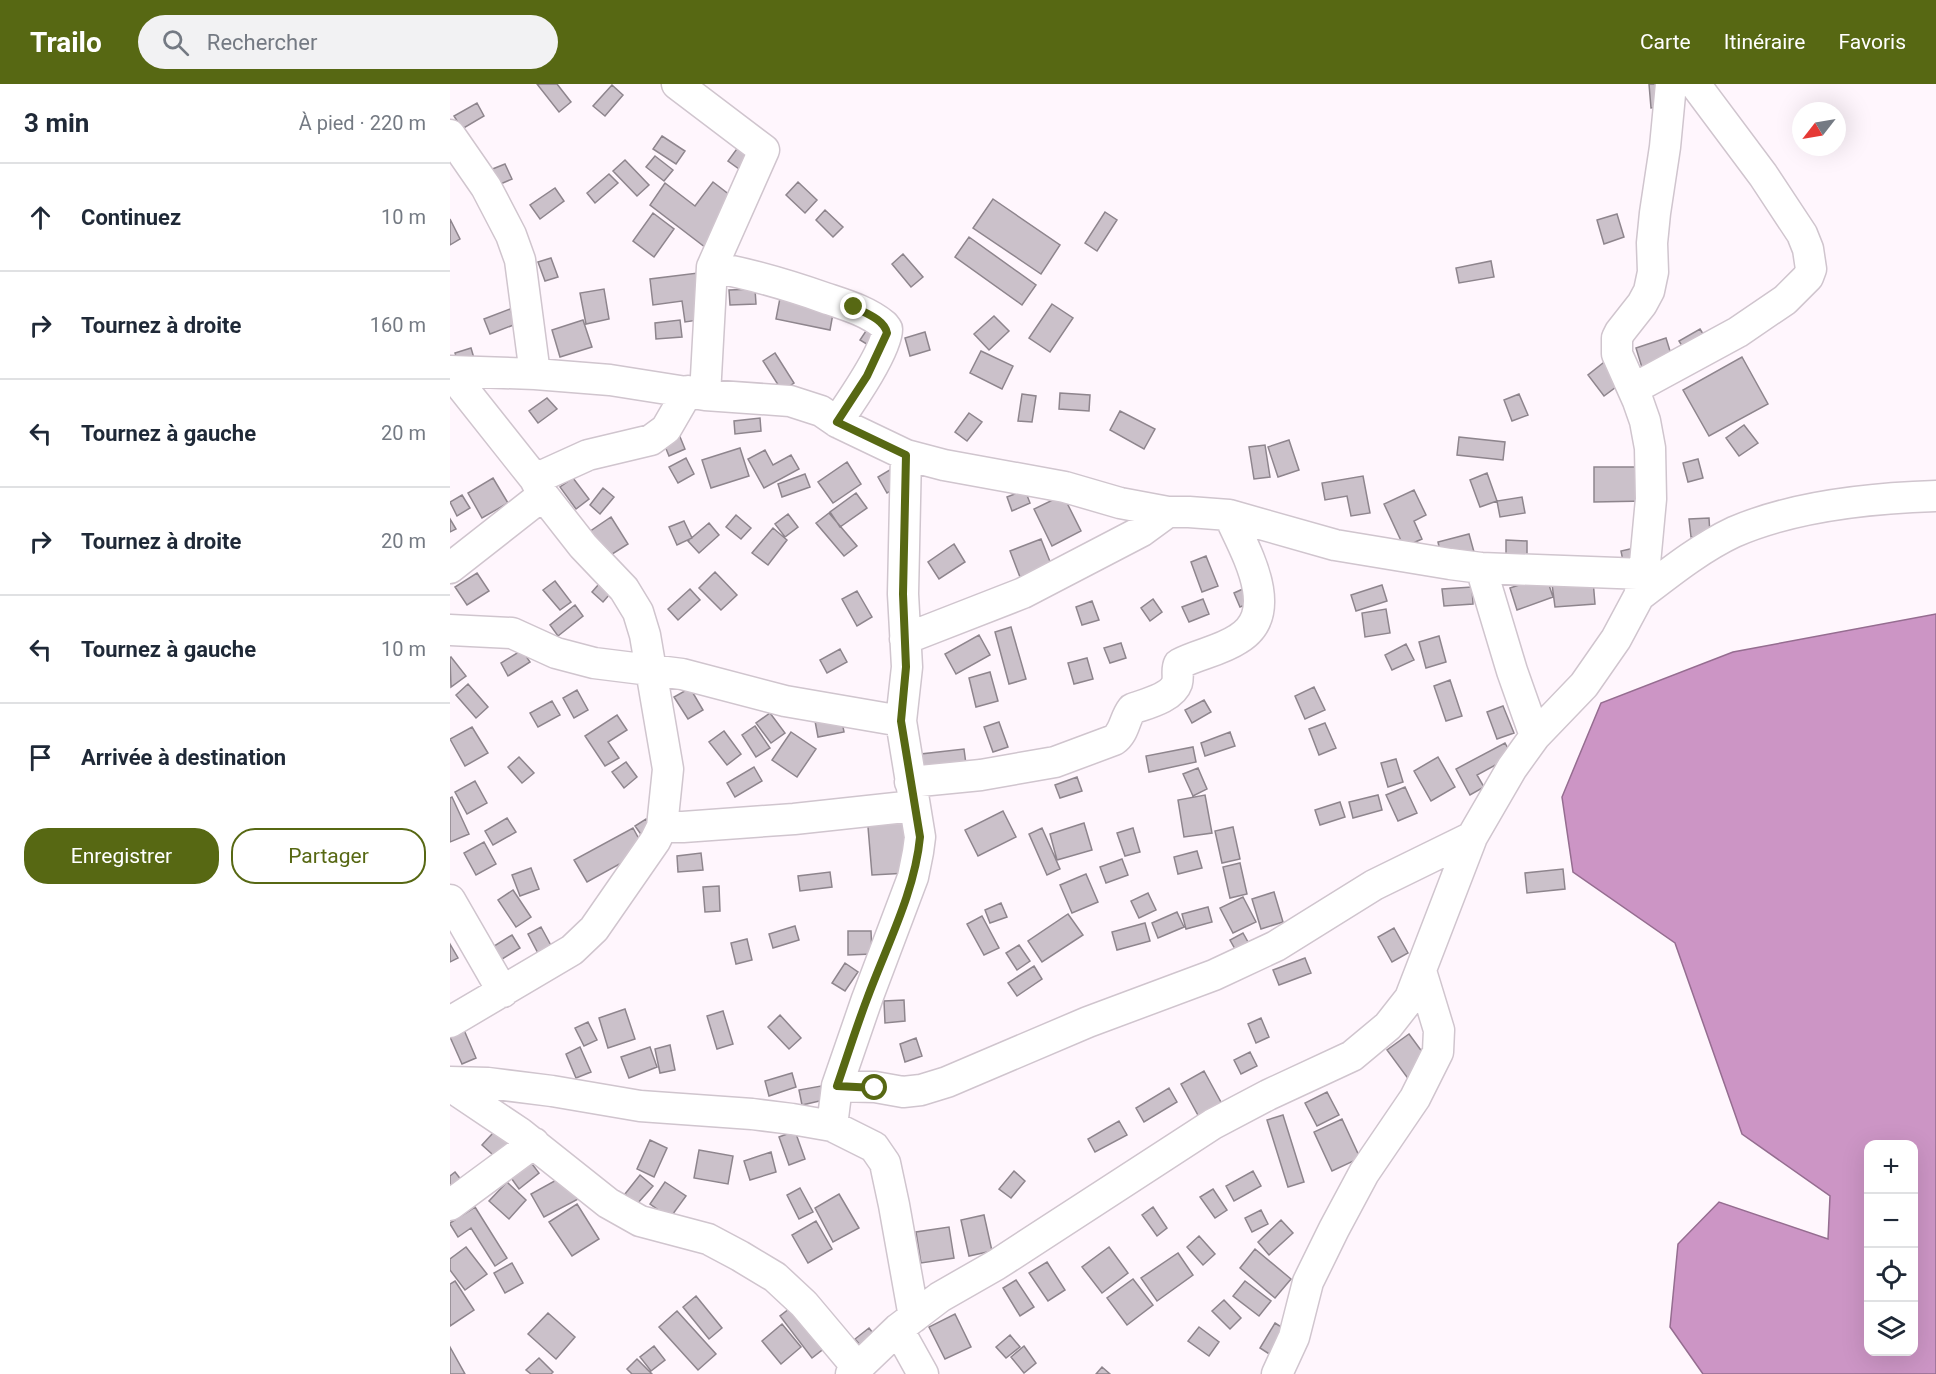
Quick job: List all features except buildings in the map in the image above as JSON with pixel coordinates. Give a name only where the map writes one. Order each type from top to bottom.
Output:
[{"type":"street","points":[[450,568],[539,487],[588,455],[651,440],[666,429],[697,393],[712,267],[764,150],[677,84]]},
{"type":"street","points":[[450,1084],[534,1143],[608,1203],[640,1221],[708,1239],[774,1277],[804,1304],[854,1370],[906,1323],[940,1297],[996,1265],[1213,1124],[1268,1095],[1352,1056],[1388,1026],[1410,998],[1472,837],[1512,768],[1535,736],[1584,685],[1616,639],[1641,585],[1651,499],[1650,448],[1645,420],[1617,354],[1616,344],[1620,332],[1649,291],[1653,272],[1653,233],[1671,84]]},
{"type":"street","points":[[1633,389],[1713,346],[1785,300],[1808,277],[1811,269],[1808,249],[1802,234],[1763,175],[1695,84]]},
{"type":"street","points":[[450,135],[486,187],[511,235],[520,260],[535,374]]},
{"type":"street","points":[[712,267],[751,274],[854,307],[884,325],[887,333],[885,339],[867,376],[837,422]]},
{"type":"street","points":[[450,372],[535,374],[610,380],[697,393],[790,401],[821,411],[837,422],[906,455],[944,465],[1065,487],[1120,503],[1168,513],[1229,515],[1335,545],[1481,568],[1527,568],[1641,585],[1672,571],[1733,533],[1791,512],[1901,497],[1936,496]]},
{"type":"street","points":[[450,372],[583,546],[624,590],[638,612],[652,670],[668,769],[662,826],[656,841],[594,929],[572,950],[450,1022]]},
{"type":"street","points":[[832,1126],[837,1086],[913,878],[920,837],[901,721],[906,667],[903,594],[906,455]]},
{"type":"street","points":[[905,639],[1023,593],[1142,531],[1168,513]]},
{"type":"street","points":[[662,826],[683,827],[794,819],[912,794],[981,775],[1055,762],[1114,740],[1119,736],[1132,709],[1167,694],[1174,687],[1178,682],[1179,664],[1230,644],[1250,631],[1257,617],[1259,588],[1248,556],[1229,515]]},
{"type":"street","points":[[1481,568],[1512,671],[1535,736]]},
{"type":"street","points":[[450,630],[512,633],[556,653],[594,663],[682,674],[785,701],[901,721]]},
{"type":"street","points":[[837,1086],[903,1092],[921,1090],[947,1082],[1088,1022],[1214,975],[1276,946],[1374,885],[1472,837]]},
{"type":"street","points":[[450,900],[503,992]]},
{"type":"street","points":[[1277,1374],[1294,1337],[1308,1282],[1334,1229],[1364,1173],[1415,1098],[1438,1052],[1439,1030],[1421,970]]},
{"type":"street","points":[[450,1084],[488,1083],[640,1106],[752,1114],[832,1126],[874,1147],[885,1163],[894,1205],[906,1323],[923,1374]]},
{"type":"street","points":[[450,1205],[534,1143]]},
{"type":"shaded area","points":[[1936,614],[1936,1374],[1703,1374],[1670,1327],[1678,1244],[1719,1202],[1828,1239],[1830,1196],[1742,1134],[1675,943],[1573,872],[1562,797],[1601,703],[1733,652]]},
{"type":"route","points":[[854,307],[878,320],[887,329],[887,333],[867,376],[837,422],[906,455],[903,594],[906,667],[901,721],[920,837],[913,878],[837,1086],[875,1088]]}]
